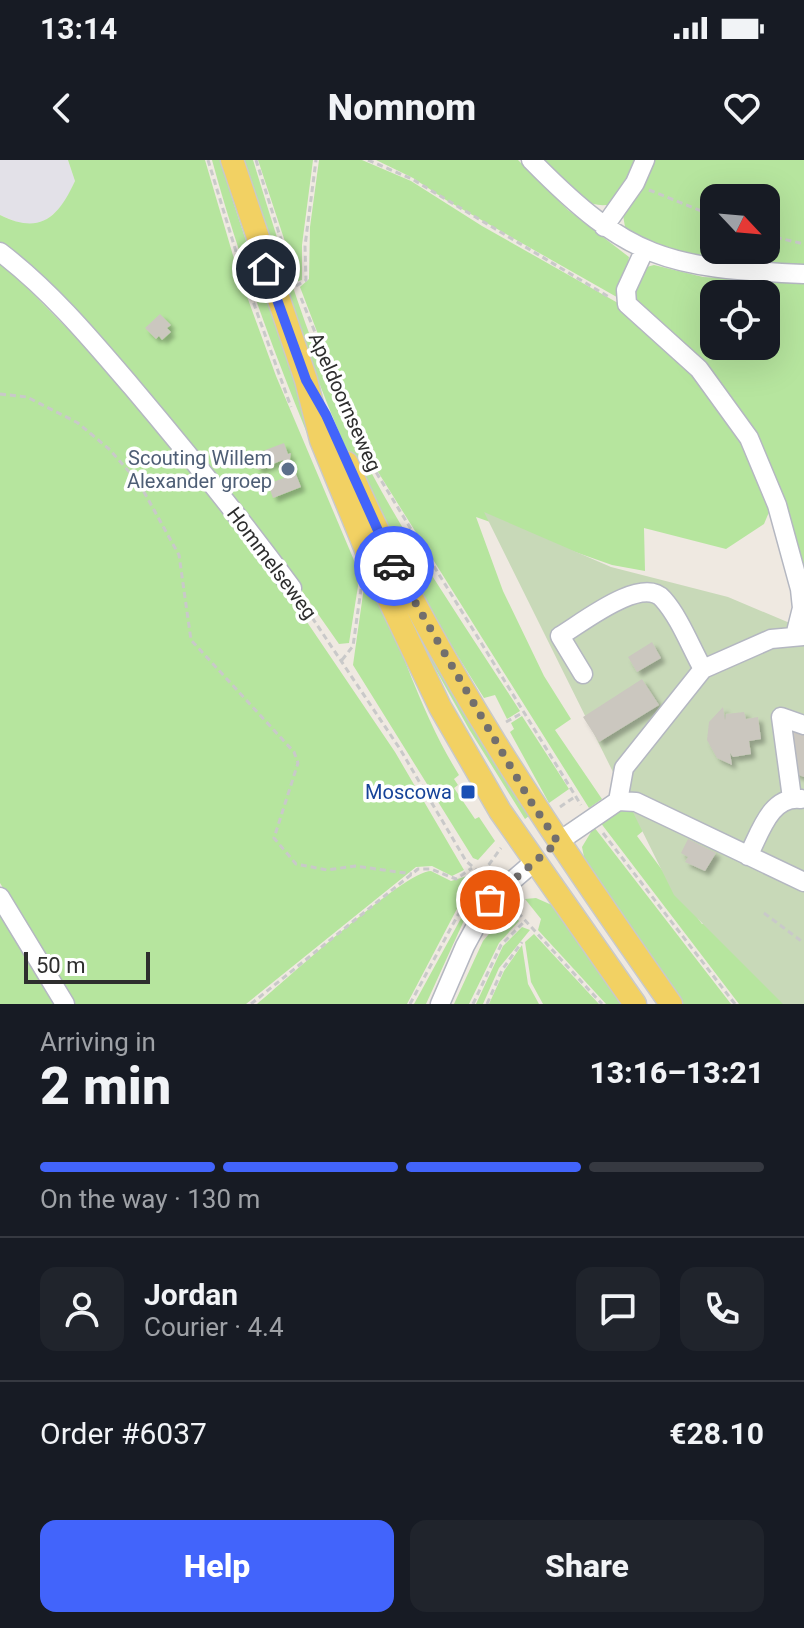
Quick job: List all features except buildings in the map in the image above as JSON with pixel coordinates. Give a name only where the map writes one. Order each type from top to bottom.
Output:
[{"type":"main road","name":"Apeldoornseweg","points":[[232,160],[306,380],[321,440],[389,600],[469,760],[534,862],[635,1004]]},
{"type":"main road","name":"Apeldoornseweg","points":[[306,380],[326,415],[396,570],[531,802],[670,1002]]},
{"type":"main road","points":[[534,862],[558,842]]},
{"type":"street","points":[[531,160],[604,227],[644,251],[706,268],[804,274]]},
{"type":"street","points":[[604,227],[635,183],[645,160]]},
{"type":"street","points":[[618,801],[624,768],[703,669],[771,639],[799,636],[802,608],[800,589],[777,505],[749,438],[699,369],[627,304],[626,290],[644,251]]},
{"type":"street","name":"Hommelseweg","points":[[0,252],[41,287],[118,371],[222,495],[292,588]]},
{"type":"street","points":[[583,674],[560,636],[630,594],[645,590],[662,597],[703,669]]},
{"type":"street","points":[[748,856],[773,808],[798,799],[781,717],[804,725]]},
{"type":"street","points":[[558,842],[618,801],[636,802],[804,882]]},
{"type":"street","points":[[440,1004],[490,900],[534,862]]},
{"type":"street","points":[[0,897],[65,1004]]},
{"type":"path","points":[[256,160],[292,271]]},
{"type":"path","name":"Apeldoornseweg","points":[[316,160],[305,246],[306,280],[296,286],[342,405],[376,474],[573,790]]},
{"type":"path","points":[[368,160],[412,179],[613,300],[627,304]]},
{"type":"path","points":[[635,183],[700,210]]},
{"type":"path","points":[[780,238],[804,244]]},
{"type":"path","points":[[0,394],[27,397],[78,423],[109,449],[155,506],[179,555],[191,640],[294,752],[298,763],[274,838],[296,864],[327,870],[355,866],[412,874]]},
{"type":"path","name":"Hommelseweg","points":[[292,588],[392,736],[472,868],[456,879],[425,868],[412,874]]},
{"type":"path","points":[[591,818],[735,1004]]},
{"type":"path","points":[[410,1004],[481,873]]},
{"type":"path","points":[[251,1004],[412,874]]},
{"type":"path","points":[[764,913],[804,943]]},
{"type":"path","points":[[473,1004],[501,945],[525,921],[602,1004]]},
{"type":"path","points":[[487,1004],[502,970],[522,942]]},
{"type":"shaded area","points":[[0,160],[68,160],[75,181],[64,205],[41,224],[24,225],[0,215]]},
{"type":"green space","points":[[68,160],[205,160],[237,269],[276,376],[356,565],[358,586],[349,643],[339,644],[297,584],[0,244],[0,215],[14,221],[37,223],[62,205],[75,181]]},
{"type":"green space","points":[[212,160],[220,160],[293,375],[414,683],[434,730],[459,775],[454,779],[458,785],[454,788],[495,841],[478,860],[473,858],[353,665],[364,587],[362,564],[261,314]]},
{"type":"green space","points":[[242,160],[253,160],[309,334],[352,435],[411,541],[520,711],[507,719],[495,695],[484,698],[466,669],[362,485],[305,344]]},
{"type":"green space","points":[[258,160],[313,160],[302,245],[302,280],[298,281]]},
{"type":"green space","points":[[319,160],[362,160],[411,181],[482,226],[625,307],[722,403],[772,505],[764,524],[726,549],[644,528],[645,571],[612,565],[476,517],[503,591],[544,676],[571,719],[555,730],[602,799],[589,808],[378,472],[345,405],[300,287],[309,279],[310,227]]},
{"type":"green space","points":[[376,160],[518,160],[568,210],[629,257],[622,300],[413,178]]},
{"type":"green space","points":[[543,160],[638,160],[629,181],[611,204],[601,205],[573,192]]},
{"type":"green space","points":[[651,160],[804,160],[804,267],[763,264],[780,264],[780,184],[700,184],[700,257],[663,248],[625,227],[623,215]]},
{"type":"green space","points":[[0,260],[112,374],[286,591],[395,752],[464,870],[452,876],[432,866],[416,867],[246,1004],[74,1004],[0,883]]},
{"type":"green space","points":[[654,265],[703,277],[754,280],[700,280],[700,360],[780,360],[780,282],[804,283],[804,587],[762,456],[635,307],[636,281],[642,271]]},
{"type":"green space","points":[[336,451],[463,708],[529,816],[525,819],[469,729],[403,611]]},
{"type":"green space","points":[[484,512],[611,567],[728,597],[804,629],[804,1004],[783,1004],[674,895]]},
{"type":"green space","points":[[522,716],[569,789],[549,803],[510,732],[514,729],[511,723]]},
{"type":"green space","points":[[632,807],[643,831],[637,836],[702,924],[714,922],[793,1004],[739,1004],[600,822],[622,808]]},
{"type":"green space","points":[[594,827],[731,1004],[682,1004],[586,867],[582,847]]},
{"type":"green space","points":[[431,871],[451,881],[467,876],[471,882],[407,1004],[257,1004],[371,907],[417,876]]},
{"type":"green space","points":[[482,880],[485,885],[466,916],[426,1004],[414,1004]]},
{"type":"green space","points":[[536,898],[554,906],[624,1004],[606,1004],[538,930],[541,919],[525,899]]},
{"type":"green space","points":[[510,909],[519,921],[499,943],[469,1004],[454,1004],[483,941]]},
{"type":"green space","points":[[0,910],[57,1004],[0,1004]]},
{"type":"green space","points":[[522,927],[530,930],[499,968],[483,1004],[476,1004],[503,946]]},
{"type":"green space","points":[[534,934],[599,1004],[543,1004],[531,982],[525,942]]},
{"type":"green space","points":[[522,945],[528,984],[539,1004],[489,1004],[504,971]]},
{"type":"way so far","points":[[394,566],[531,802],[558,842],[490,900]]},
{"type":"place","name":"Scouting Willem Alexander groep","points":[[288,469]]},
{"type":"place","name":"Moscowa","points":[[468,792]]},
{"type":"route","points":[[266,269],[306,380],[326,415],[394,566]]}]
